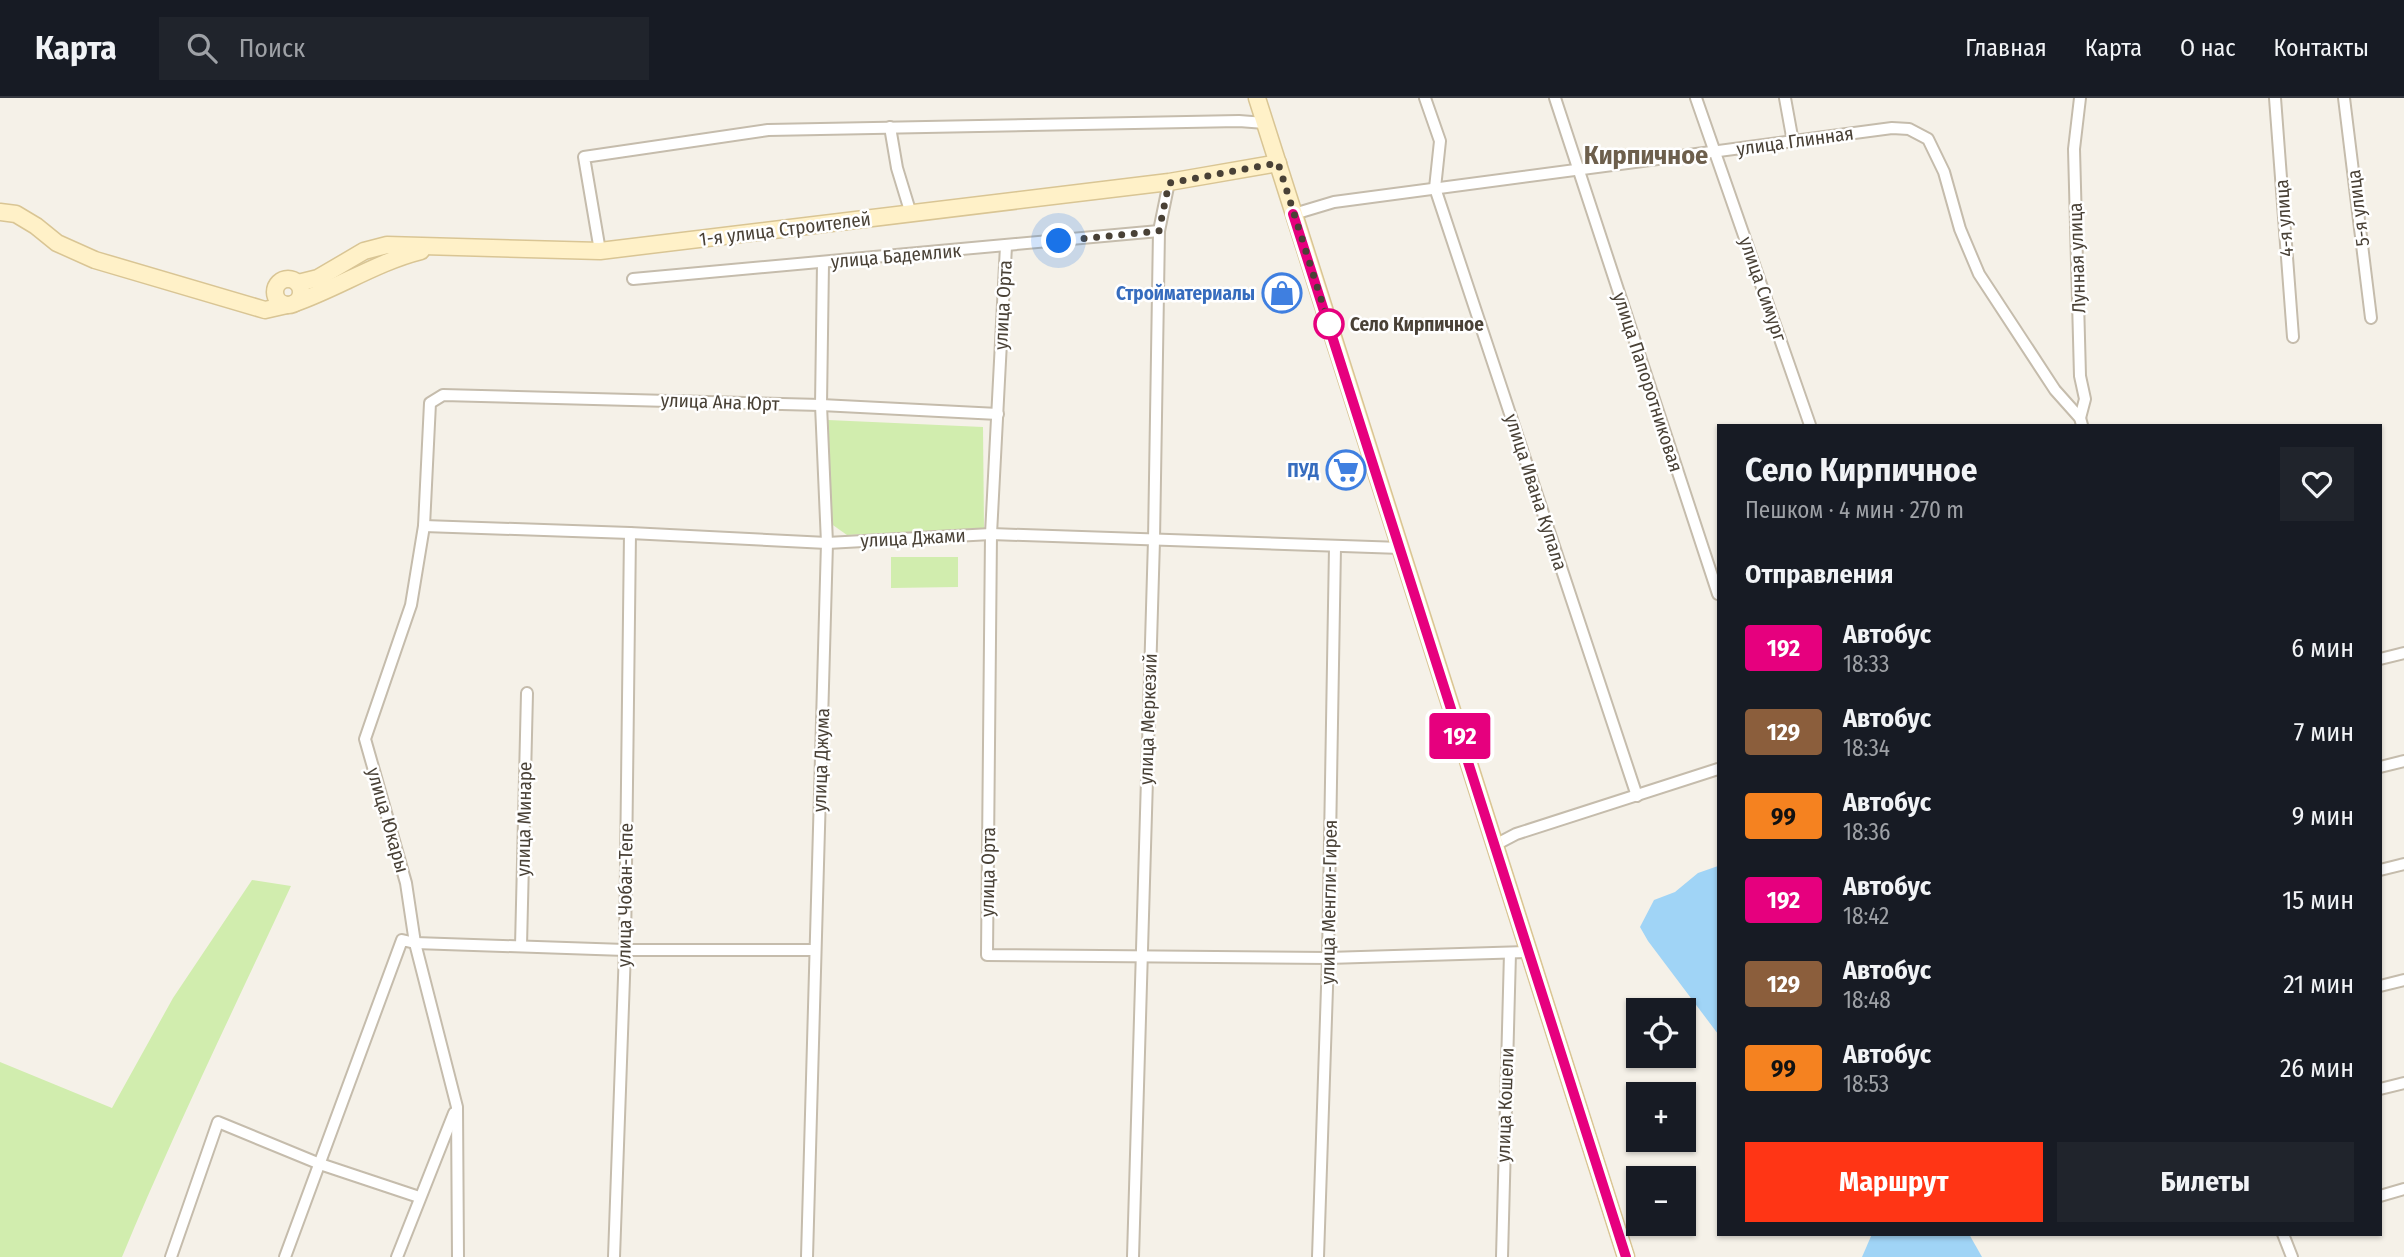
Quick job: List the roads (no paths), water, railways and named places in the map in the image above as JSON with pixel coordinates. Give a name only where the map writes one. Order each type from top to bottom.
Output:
[{"type":"street","points":[[1257,98],[1626,1257]]},
{"type":"street","points":[[1425,98],[1440,141],[1435,188]]},
{"type":"street","name":"улица Папоротниковая","points":[[1555,98],[1717,591]]},
{"type":"street","name":"улица Симург","points":[[1696,98],[1810,424]]},
{"type":"street","points":[[1785,98],[1793,142]]},
{"type":"street","name":"Лунная улица","points":[[2080,98],[2074,149],[2080,376],[2085,399],[2081,422]]},
{"type":"street","name":"4-я улица","points":[[2275,98],[2292,337]]},
{"type":"street","name":"5-я улица","points":[[2344,98],[2371,318]]},
{"type":"street","points":[[600,251],[584,157],[768,130],[1239,121],[1265,123]]},
{"type":"street","points":[[890,127],[897,169],[911,214]]},
{"type":"street","name":"улица Глинная","points":[[1293,214],[1334,202],[1435,188],[1892,128],[1909,129],[1928,139],[1944,172],[1961,229],[1979,274],[2055,390],[2081,422]]},
{"type":"street","name":"1-я улица Строителей","points":[[298,283],[318,278],[365,251],[387,245],[600,251],[1169,183],[1278,163]]},
{"type":"street","name":"улица Меркезий","points":[[1133,1257],[1154,540],[1159,231],[1169,183]]},
{"type":"street","name":"улица Ивана Купала","points":[[1435,188],[1637,796]]},
{"type":"street","points":[[0,212],[16,214],[57,243],[95,260],[265,310],[324,292],[404,256],[430,249],[458,247]]},
{"type":"street","name":"улица Бадемлик","points":[[633,279],[1159,231]]},
{"type":"street","name":"улица Орта","points":[[1006,246],[991,534],[988,955],[1328,958],[1530,952]]},
{"type":"street","name":"улица Джума","points":[[807,1257],[827,543],[821,405],[823,263]]},
{"type":"street","points":[[265,310],[276,286],[286,278],[298,283],[300,296],[291,304]]},
{"type":"street","points":[[276,286],[276,298],[291,304]]},
{"type":"street","name":"улица Ана Юрт","points":[[443,395],[821,405],[998,414]]},
{"type":"street","name":"улица Юкары","points":[[443,395],[429,403],[424,526],[411,605],[365,739],[405,883],[415,943],[457,1107],[458,1257]]},
{"type":"street","name":"улица Джами","points":[[424,526],[827,543],[991,534],[1401,548]]},
{"type":"street","name":"улица Чобан-Тепе","points":[[614,1257],[625,950],[630,533]]},
{"type":"street","name":"улица Менгли-Гирея","points":[[1318,1257],[1328,958],[1335,547]]},
{"type":"street","points":[[2382,658],[2404,653]]},
{"type":"street","name":"улица Минаре","points":[[522,946],[527,693]]},
{"type":"street","points":[[2382,766],[2404,761]]},
{"type":"street","points":[[1495,845],[1516,834],[1717,769]]},
{"type":"street","points":[[2382,870],[2404,864]]},
{"type":"street","points":[[285,1257],[402,940],[415,943],[625,950],[815,950]]},
{"type":"street","name":"улица Кошели","points":[[1502,1257],[1510,953]]},
{"type":"street","points":[[2382,986],[2404,980]]},
{"type":"street","points":[[2382,1088],[2404,1083]]},
{"type":"street","points":[[397,1257],[457,1107]]},
{"type":"street","points":[[171,1257],[218,1122],[320,1164],[419,1197]]},
{"type":"street","points":[[2382,1195],[2404,1189]]},
{"type":"street","points":[[2284,1236],[2292,1257]]},
{"type":"water","points":[[1717,866],[1717,1033],[1696,1005],[1696,998],[1691,998],[1640,927],[1654,900],[1675,892],[1698,873]]},
{"type":"water","points":[[1871,1236],[1970,1236],[1982,1257],[1862,1257]]},
{"type":"place","name":"Стройматериалы","points":[[1282,293]]},
{"type":"place","name":"Село Кирпичное","points":[[1329,324]]},
{"type":"place","name":"ПУД","points":[[1346,470]]},
{"type":"district","name":"Кирпичное","points":[[1646,155]]}]
